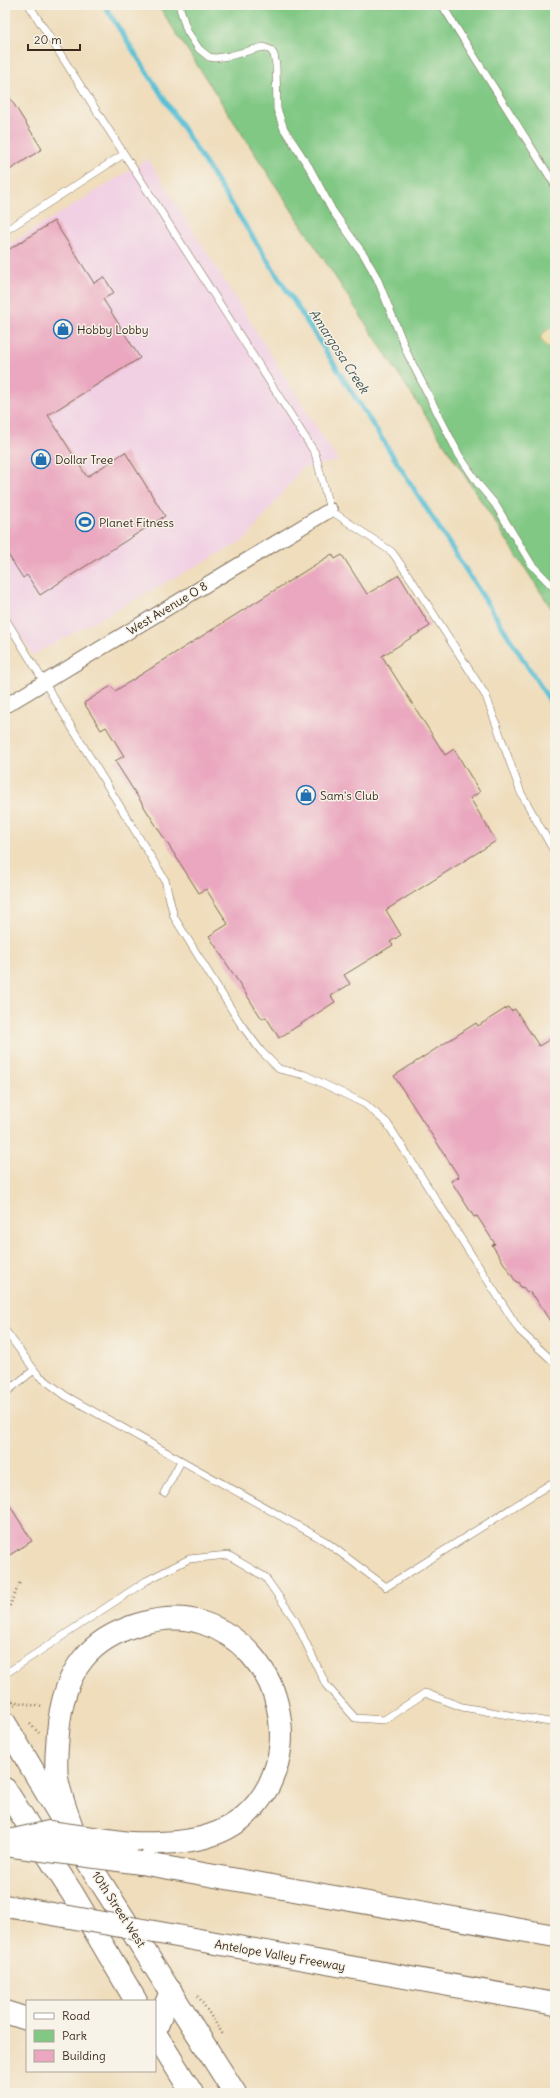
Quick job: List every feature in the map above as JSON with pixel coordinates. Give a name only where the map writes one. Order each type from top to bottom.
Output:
[{"type":"main road","points":[[5,1842],[49,1832],[128,1843],[165,1844],[196,1841],[222,1831],[245,1816],[264,1795],[274,1773],[281,1748],[282,1724],[269,1681],[245,1648],[226,1634],[203,1623],[171,1619],[148,1621],[124,1629],[104,1641],[84,1659],[68,1684],[59,1714],[56,1754],[57,1778],[79,1848]]},
{"type":"main road","name":"10th Street West","points":[[5,1723],[79,1848],[235,2093]]},
{"type":"main road","points":[[5,1789],[74,1896],[135,2000]]},
{"type":"main road","points":[[5,1845],[141,1863],[555,1936]]},
{"type":"main road","name":"Antelope Valley Freeway","points":[[5,1906],[555,2004]]},
{"type":"main road","points":[[156,2029],[171,1991]]},
{"type":"main road","points":[[5,2012],[26,2019]]},
{"type":"main road","points":[[156,2034],[192,2093]]},
{"type":"street","name":"West Avenue O 8","points":[[5,706],[330,510]]},
{"type":"lane","points":[[29,5],[315,453],[330,510],[392,552],[486,696],[521,794],[555,853]]},
{"type":"lane","points":[[178,5],[187,31],[199,49],[209,57],[215,58],[229,56],[263,47],[271,50],[274,55],[276,65],[277,109],[284,129],[309,167],[332,210],[364,255],[377,278],[408,355],[469,471],[495,504],[532,565],[555,589]]},
{"type":"lane","points":[[442,5],[555,185]]},
{"type":"lane","points":[[5,231],[124,154]]},
{"type":"lane","points":[[5,618],[165,880],[174,917],[240,1023],[261,1051],[279,1069],[305,1075],[365,1104],[387,1123],[520,1331],[555,1363]]},
{"type":"lane","points":[[5,1330],[34,1370],[66,1396],[325,1541],[386,1587],[555,1481]]},
{"type":"lane","points":[[5,1393],[34,1370]]},
{"type":"lane","points":[[164,1492],[181,1461]]},
{"type":"lane","points":[[5,1674],[146,1581],[189,1559],[228,1555],[265,1577],[295,1620],[326,1685],[355,1718],[384,1720],[425,1694],[462,1707],[555,1723]]},
{"type":"path","points":[[5,1617],[20,1582]]},
{"type":"path","points":[[5,1692],[12,1701],[29,1706],[44,1708]]},
{"type":"path","points":[[196,1993],[225,2038]]},
{"type":"shaded area","points":[[148,159],[338,461],[302,468],[246,539],[33,655],[5,611],[5,247]]},
{"type":"green space","points":[[158,5],[555,5],[555,614]]},
{"type":"sand","points":[[555,326],[555,346],[547,347],[540,339],[544,332]]},
{"type":"building","points":[[5,90],[42,149],[5,173]]},
{"type":"building","points":[[54,221],[94,283],[104,277],[114,293],[103,299],[140,358],[48,415],[87,477],[125,452],[165,516],[40,595],[27,575],[23,578],[5,550],[5,252]]},
{"type":"building","name":"Sam's Club","points":[[332,554],[335,559],[342,555],[367,594],[399,575],[430,626],[382,656],[445,755],[454,749],[480,792],[470,798],[496,841],[386,910],[401,935],[390,942],[393,945],[344,975],[350,984],[331,996],[335,1002],[279,1038],[266,1017],[262,1019],[209,936],[228,924],[206,889],[199,893],[115,761],[124,756],[106,727],[101,730],[84,703],[111,686],[115,691]]},
{"type":"building","points":[[508,1007],[511,1011],[515,1009],[539,1046],[555,1036],[555,1329],[534,1296],[533,1297],[529,1291],[527,1292],[523,1287],[521,1288],[518,1282],[516,1282],[492,1245],[495,1244],[477,1216],[474,1217],[451,1181],[459,1177],[394,1076],[476,1023],[478,1026]]},
{"type":"building","points":[[5,1498],[32,1541],[5,1558]]},
{"type":"waterway","name":"Amargosa Creek","points":[[104,5],[555,709]]},
{"type":"place","name":"Hobby Lobby","points":[[63,329]]},
{"type":"place","name":"Dollar Tree","points":[[41,459]]},
{"type":"place","name":"Planet Fitness","points":[[85,522]]},
{"type":"place","name":"Sam's Club","points":[[306,795]]}]
